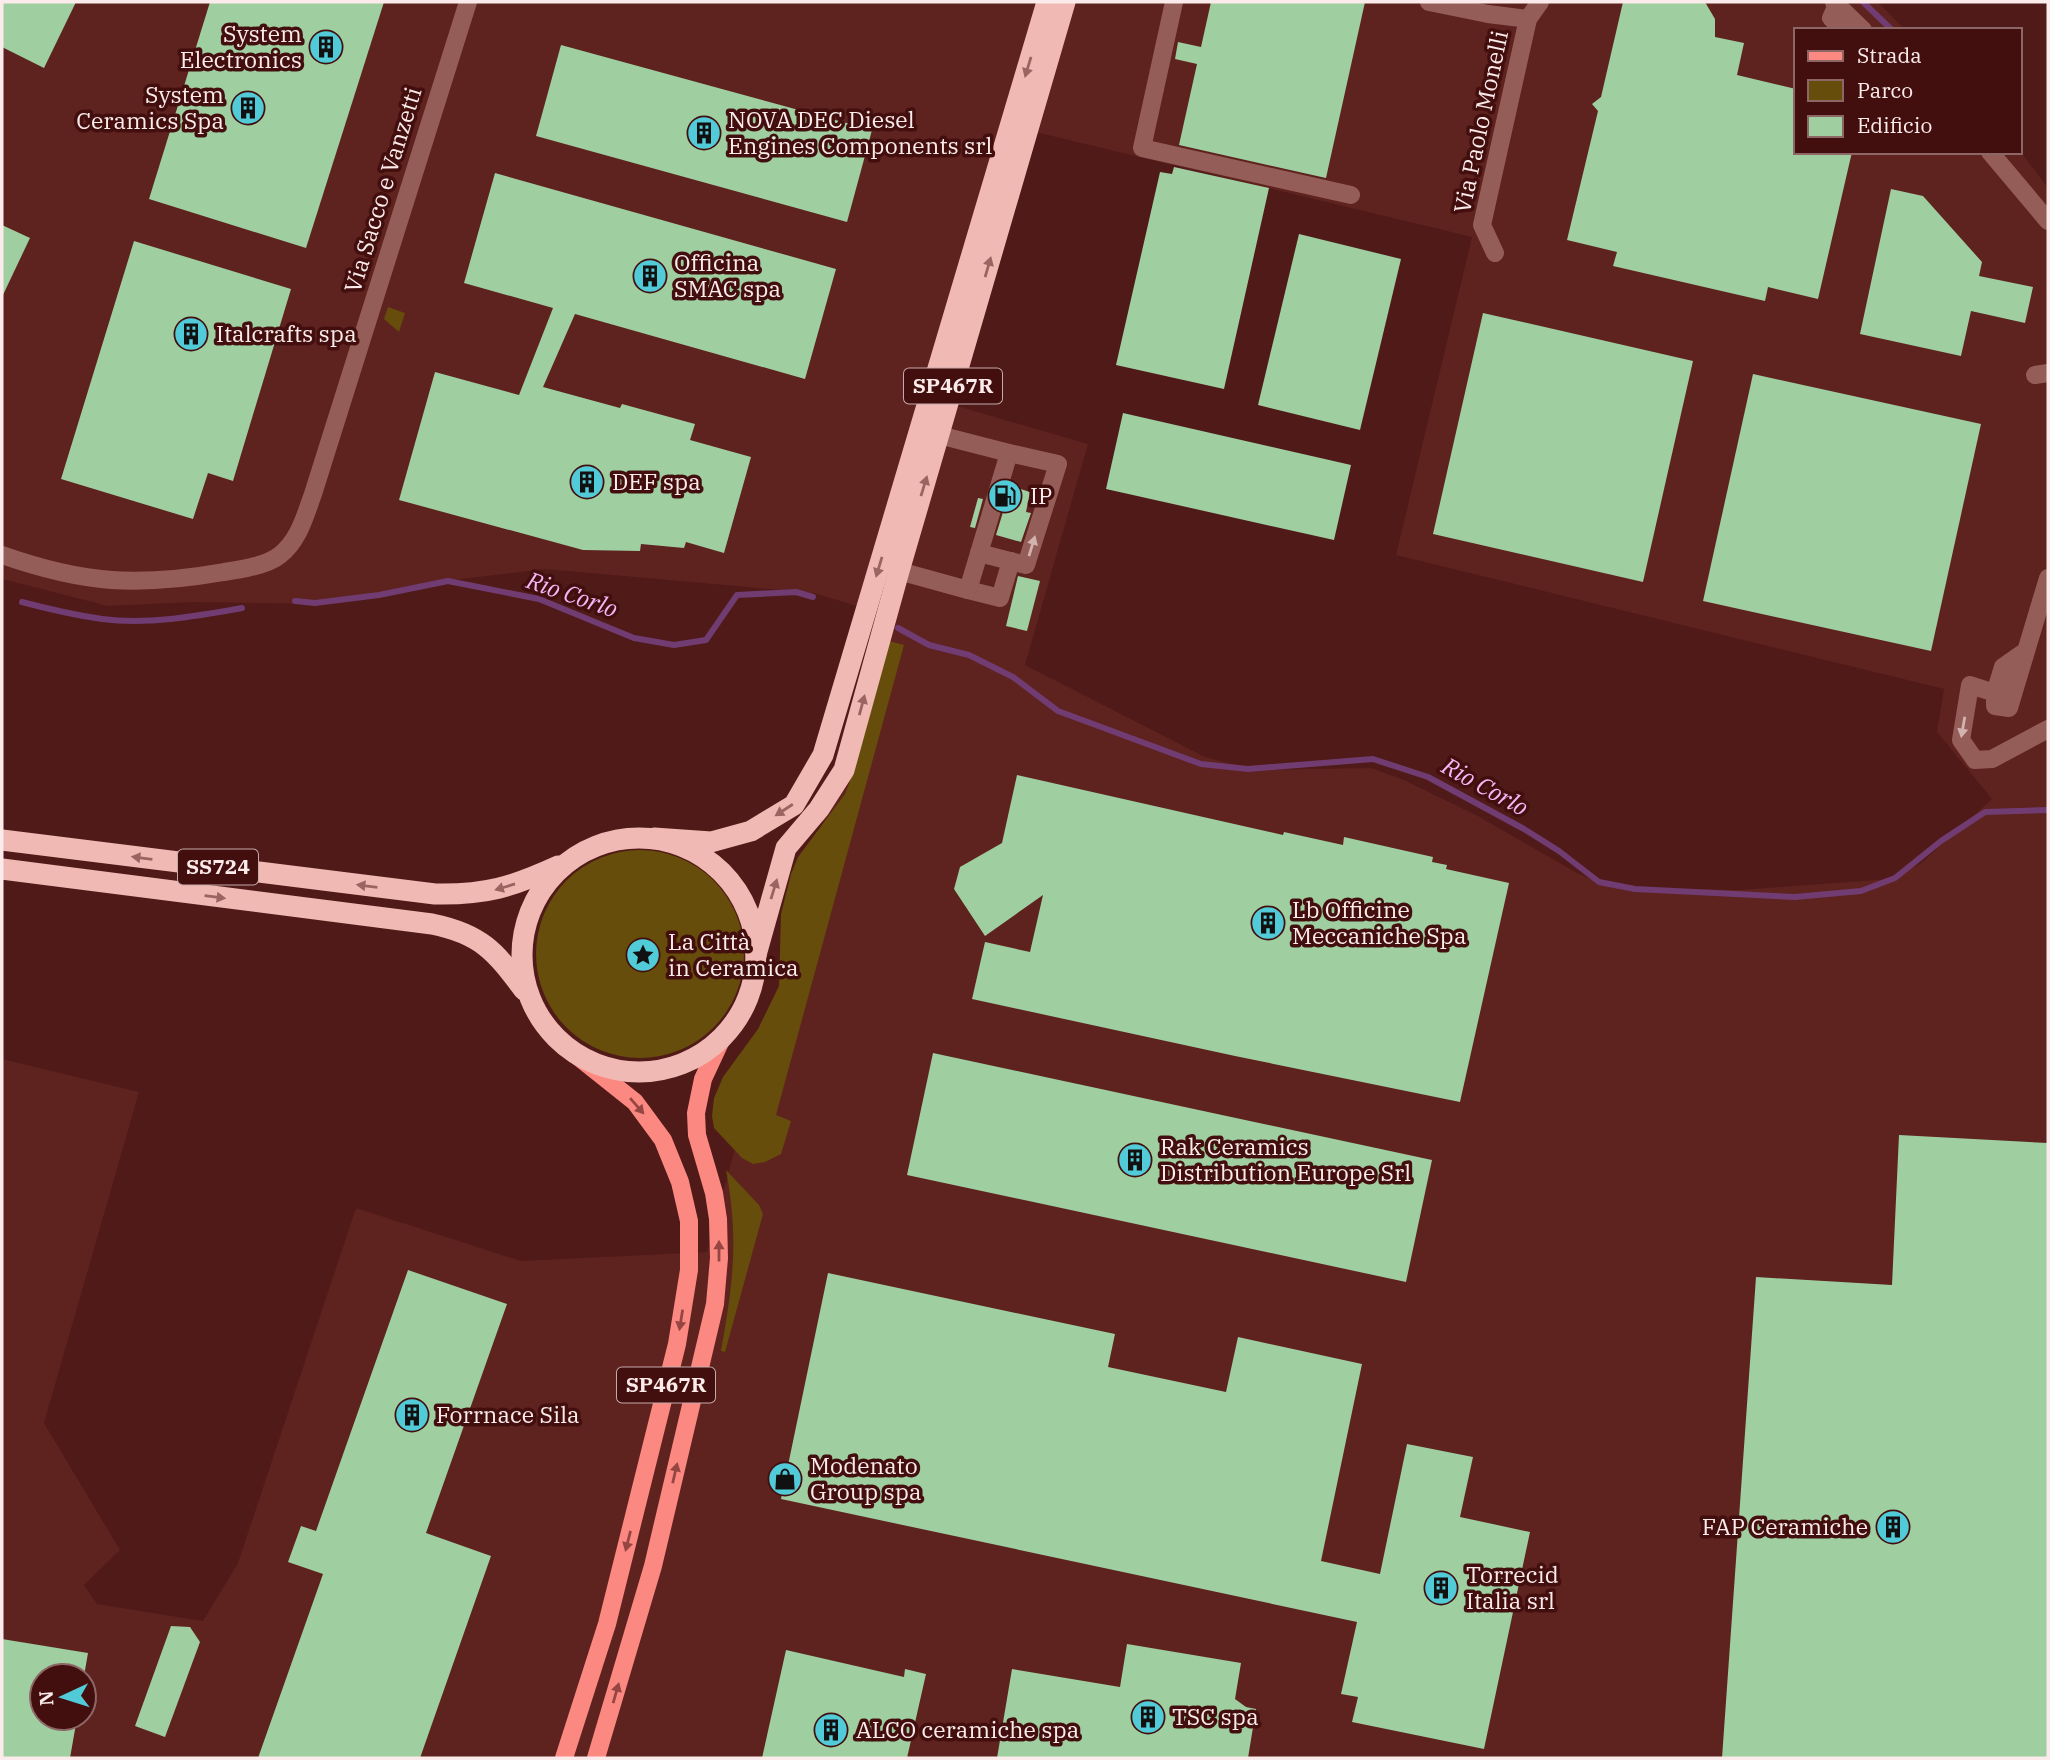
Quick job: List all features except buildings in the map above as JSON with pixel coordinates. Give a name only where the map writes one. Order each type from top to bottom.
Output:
[{"type":"highway","name":"SP467R","points":[[654,838],[710,842],[751,831],[794,805],[823,755],[1049,13],[1065,2]]},
{"type":"highway","points":[[1049,13],[1074,2]]},
{"type":"highway","name":"SP467R","points":[[756,955],[786,848],[819,809],[844,770],[939,435],[1049,13]]},
{"type":"highway","points":[[654,838],[682,846],[706,858],[733,885],[751,919],[756,955],[750,992],[738,1017],[723,1037],[698,1057],[666,1070],[633,1072],[597,1065],[566,1047],[548,1029],[531,999],[523,972],[523,937],[533,904],[544,887],[568,861],[590,848],[621,839],[654,838]]},
{"type":"highway","name":"SS724","points":[[2,840],[435,894],[471,895],[502,888],[568,861]]},
{"type":"highway","name":"SS724","points":[[2,869],[456,929],[477,939],[499,956],[531,999]]},
{"type":"main road","name":"SP467R","points":[[596,1758],[653,1566],[715,1304],[719,1258],[718,1219],[714,1193],[697,1135],[696,1113],[703,1079],[723,1037]]},
{"type":"main road","name":"SP467R","points":[[564,1758],[607,1624],[677,1344],[689,1270],[689,1221],[680,1182],[663,1140],[635,1102],[566,1047]]},
{"type":"street","name":"Via Sacco e Vanzetti","points":[[2,555],[57,573],[97,580],[143,583],[245,569],[279,556],[298,534],[317,482],[468,2]]},
{"type":"street","points":[[1174,2],[1142,148],[1351,195]]},
{"type":"street","points":[[1429,2],[1528,19]]},
{"type":"street","name":"Via Paolo Monelli","points":[[1494,253],[1482,225],[1528,19],[1540,2]]},
{"type":"street","points":[[1841,28],[1831,18],[1836,3],[1861,28]]},
{"type":"street","points":[[1992,154],[2048,221]]},
{"type":"street","points":[[939,435],[1058,464],[1026,565],[979,553]]},
{"type":"street","points":[[968,590],[1009,453]]},
{"type":"street","points":[[899,571],[1000,598],[1011,561]]},
{"type":"street","points":[[2048,578],[2026,651],[2003,667],[1995,693],[1970,685],[1961,740],[1975,760],[1992,759],[2048,729]]},
{"type":"street","points":[[2037,615],[2048,635]]},
{"type":"shaded area","points":[[2,2],[1878,2],[1903,28],[1794,28],[1794,154],[2022,154],[2048,188],[2048,1758],[2,1758],[2,1059],[139,1092],[44,1423],[120,1550],[84,1585],[97,1604],[203,1621],[238,1563],[356,1208],[521,1261],[707,1252],[836,773],[883,614],[814,593],[545,569],[427,583],[331,604],[193,602],[108,606],[2,579]],"holes":[[[1023,129],[1472,237],[1396,555],[1944,689],[1937,732],[1992,799],[1920,864],[1889,879],[1740,890],[1610,887],[1577,873],[1478,816],[1404,780],[1371,768],[1255,770],[1205,757],[1025,665],[1088,444],[947,403]]]},
{"type":"green space","points":[[388,307],[405,313],[399,332],[384,319]]},
{"type":"green space","points":[[889,641],[904,645],[776,1115],[791,1121],[781,1154],[765,1162],[753,1164],[742,1158],[714,1128],[714,1098],[723,1077],[758,1029],[779,986],[781,914],[791,874],[798,857],[845,794]]},
{"type":"green space","points":[[640,850],[680,858],[713,881],[736,914],[744,954],[736,994],[713,1027],[680,1050],[640,1058],[600,1050],[567,1027],[544,994],[536,954],[544,914],[567,881],[600,858]]},
{"type":"green space","points":[[726,1170],[759,1205],[763,1214],[725,1352],[721,1351],[733,1261],[732,1218]]},
{"type":"waterway","points":[[1863,2],[1890,28]]},
{"type":"waterway","name":"Rio Corlo","points":[[295,601],[315,603],[379,595],[448,581],[539,599],[634,638],[674,645],[706,640],[737,595],[796,592],[813,597]]},
{"type":"waterway","name":"Rio Corlo","points":[[22,602],[82,616],[119,621],[172,619],[242,608]]},
{"type":"waterway","name":"Rio Corlo","points":[[898,628],[929,645],[969,655],[1013,677],[1058,711],[1201,764],[1248,769],[1373,759],[1428,777],[1524,829],[1559,851],[1599,882],[1635,889],[1795,897],[1861,891],[1895,878],[1941,841],[1985,812],[2048,810]]},
{"type":"place","name":"System Electronics","points":[[326,47]]},
{"type":"place","name":"System Ceramics Spa","points":[[248,108]]},
{"type":"place","name":"NOVA DEC Diesel Engines Components srl","points":[[704,133]]},
{"type":"place","name":"Officina SMAC spa","points":[[650,276]]},
{"type":"place","name":"Italcrafts spa","points":[[191,334]]},
{"type":"place","name":"DEF spa","points":[[587,482]]},
{"type":"place","name":"IP","points":[[1005,496]]},
{"type":"place","name":"Lb Officine Meccaniche Spa","points":[[1268,923]]},
{"type":"place","name":"La Città in Ceramica","points":[[643,955]]},
{"type":"place","name":"Rak Ceramics Distribution Europe Srl","points":[[1135,1160]]},
{"type":"place","name":"Forrnace Sila","points":[[412,1415]]},
{"type":"place","name":"Modenato Group spa","points":[[785,1479]]},
{"type":"place","name":"FAP Ceramiche","points":[[1893,1527]]},
{"type":"place","name":"Torrecid Italia srl","points":[[1441,1588]]},
{"type":"place","name":"TSC spa","points":[[1148,1717]]},
{"type":"place","name":"ALCO ceramiche spa","points":[[831,1730]]}]
